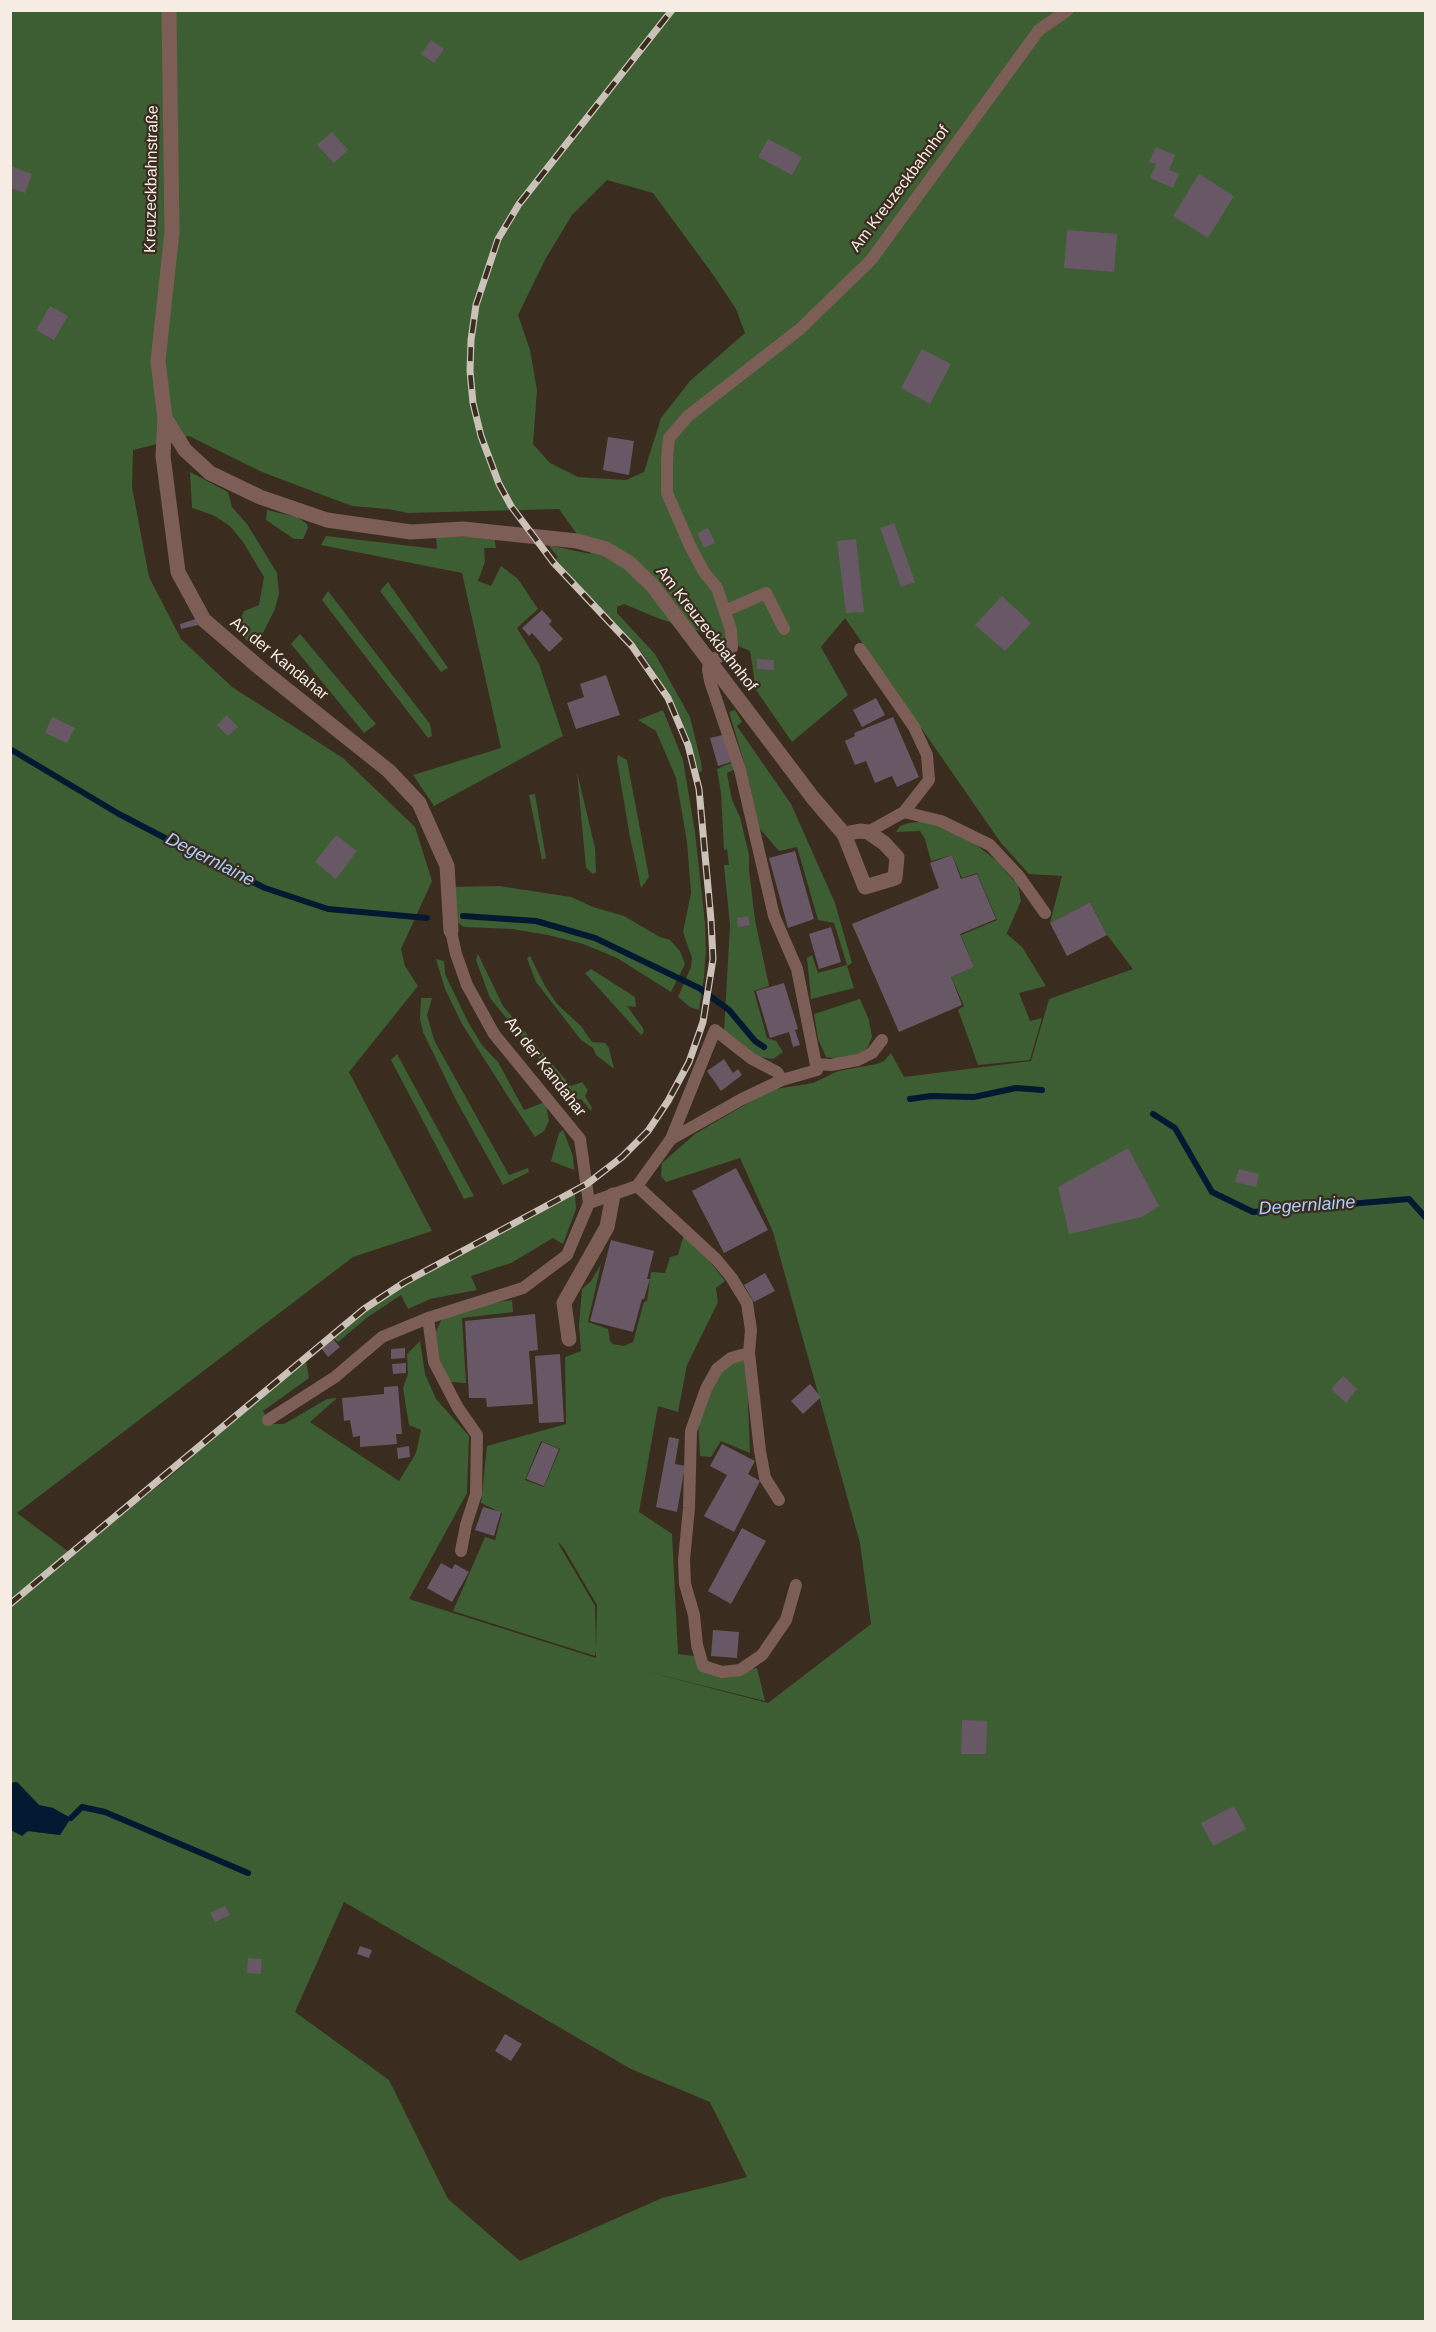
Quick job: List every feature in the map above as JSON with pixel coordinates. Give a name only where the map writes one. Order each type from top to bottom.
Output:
[{"type":"street","name":"Kreuzeckbahnstraße","points":[[165,418],[158,362],[172,232],[169,10]]},
{"type":"street","name":"Am Kreuzeckbahnhof","points":[[165,418],[185,450],[210,473],[260,497],[327,520],[411,532],[463,529],[504,531],[577,541],[606,549],[629,563],[652,585],[813,798],[844,834],[865,886],[895,878],[897,857],[884,843],[868,832]]},
{"type":"street","name":"An der Kandahar","points":[[165,418],[163,456],[178,572],[204,620],[261,669],[389,771],[419,803],[447,866],[451,931]]},
{"type":"street","points":[[844,834],[868,832]]},
{"type":"street","points":[[569,1339],[564,1303],[607,1227],[613,1195]]},
{"type":"lane","name":"Am Kreuzeckbahnhof","points":[[709,660],[725,655],[732,648],[730,630],[717,588],[691,548],[667,493],[669,438],[688,416],[800,329],[872,260],[1039,30],[1068,10]]},
{"type":"lane","points":[[724,611],[766,592],[784,629]]},
{"type":"lane","points":[[860,649],[914,727],[927,754],[929,780],[904,812],[868,832]]},
{"type":"lane","points":[[672,1139],[742,1098],[782,1080],[818,1070],[797,969],[774,916],[740,770],[710,681],[709,660]]},
{"type":"lane","points":[[904,812],[941,820],[990,845],[1018,875],[1045,913]]},
{"type":"lane","name":"An der Kandahar","points":[[451,931],[467,985],[494,1034],[580,1139],[589,1203]]},
{"type":"lane","points":[[268,1420],[334,1377],[382,1337],[428,1318],[523,1288],[567,1255],[589,1203],[637,1186],[672,1139],[715,1030],[752,1059],[777,1072],[782,1080]]},
{"type":"lane","points":[[816,1064],[831,1065],[858,1060],[872,1053],[882,1040]]},
{"type":"lane","points":[[637,1186],[716,1259],[731,1277],[747,1303],[751,1330],[749,1353],[765,1478],[779,1500]]},
{"type":"lane","points":[[428,1318],[434,1362],[458,1408],[477,1436],[476,1494],[465,1525],[461,1551]]},
{"type":"lane","points":[[749,1353],[731,1358],[717,1369],[706,1389],[691,1431],[689,1508],[684,1560],[685,1584],[694,1615],[697,1645],[704,1666],[722,1672],[740,1670],[762,1655],[786,1620],[796,1585]]},
{"type":"green space","points":[[11,11],[1425,11],[1425,2321],[11,2321],[10,1830],[22,1835],[28,1831],[60,1835],[53,1808],[39,1805],[17,1782],[10,1783]],"holes":[[[607,180],[653,193],[736,309],[745,333],[690,381],[661,418],[644,472],[626,480],[578,477],[550,463],[533,444],[537,390],[530,350],[518,315],[546,258],[572,215]],[[189,436],[262,472],[352,506],[408,513],[559,509],[591,554],[548,545],[558,557],[556,559],[595,604],[639,649],[653,669],[678,712],[699,772],[702,771],[701,762],[690,717],[655,654],[617,613],[617,607],[624,604],[660,619],[715,636],[750,651],[756,690],[792,742],[848,695],[821,647],[845,618],[1001,843],[1029,874],[1062,876],[1050,923],[1090,902],[1107,935],[1133,969],[1049,999],[1031,1061],[904,1077],[891,1053],[884,1061],[877,1064],[838,1071],[813,1083],[776,1089],[753,1100],[695,1134],[662,1163],[661,1176],[666,1182],[740,1158],[773,1232],[860,1543],[871,1624],[768,1703],[641,1670],[765,1701],[757,1668],[730,1673],[693,1656],[678,1654],[672,1534],[639,1512],[658,1406],[678,1412],[687,1365],[718,1302],[716,1288],[725,1281],[697,1245],[684,1234],[678,1255],[670,1257],[665,1273],[651,1272],[647,1301],[644,1302],[633,1342],[624,1346],[613,1344],[610,1341],[608,1329],[588,1322],[601,1264],[591,1281],[582,1289],[579,1325],[581,1351],[565,1357],[566,1424],[487,1446],[481,1503],[502,1513],[495,1540],[485,1537],[453,1611],[595,1656],[596,1651],[596,1658],[409,1599],[467,1493],[469,1436],[436,1399],[425,1374],[420,1341],[407,1354],[408,1374],[403,1388],[409,1425],[421,1430],[416,1453],[399,1481],[310,1422],[337,1398],[327,1399],[284,1424],[270,1424],[263,1411],[309,1378],[306,1361],[251,1403],[179,1469],[73,1555],[17,1513],[353,1257],[432,1231],[349,1072],[418,986],[405,966],[401,949],[432,881],[415,827],[343,758],[232,687],[181,639],[149,577],[132,487],[133,450]],[[541,1441],[560,1449],[544,1487],[525,1480]],[[557,1541],[563,1547],[597,1605],[596,1650],[595,1606]],[[344,1902],[631,2069],[710,2102],[747,2177],[662,2198],[520,2261],[448,2199],[389,2080],[295,2012]]]},
{"type":"green space","points":[[190,472],[228,492],[232,507],[247,524],[277,573],[279,593],[275,609],[261,637],[248,642],[237,626],[244,611],[259,605],[264,577],[243,542],[230,526],[213,515],[192,508]]},
{"type":"green space","points":[[267,510],[297,517],[307,524],[308,528],[303,539],[294,539],[266,520]]},
{"type":"green space","points":[[326,536],[437,549],[436,537],[494,537],[496,548],[484,548],[485,562],[478,581],[491,586],[501,566],[518,579],[538,609],[517,628],[539,664],[563,736],[434,806],[413,775],[501,748],[462,573],[321,545]]},
{"type":"green space","points":[[388,582],[448,668],[441,672],[380,591]]},
{"type":"green space","points":[[328,591],[430,724],[432,736],[428,738],[322,600]]},
{"type":"green space","points":[[300,634],[376,724],[364,733],[291,644]]},
{"type":"green space","points":[[663,710],[683,760],[695,832],[706,950],[699,1010],[690,1007],[678,997],[691,967],[692,958],[683,932],[691,893],[687,842],[676,778],[656,731],[638,720]]},
{"type":"green space","points":[[735,710],[742,722],[737,726],[791,804],[835,903],[852,963],[847,966],[854,988],[811,999],[807,958],[812,955],[818,973],[847,965],[834,923],[818,920],[797,847],[779,851],[760,829],[756,820],[743,759],[729,712]]},
{"type":"green space","points":[[618,755],[627,760],[649,877],[641,888],[630,837]]},
{"type":"green space","points":[[733,762],[735,769],[727,773],[732,800],[740,817],[749,855],[755,920],[769,986],[754,991],[767,1038],[776,1041],[783,1052],[773,1059],[754,1056],[724,1032],[730,925],[724,865],[729,865],[727,849],[724,850],[721,793],[717,769]]},
{"type":"green space","points":[[577,772],[595,848],[596,872],[593,874],[586,868]]},
{"type":"green space","points":[[535,794],[546,858],[542,860],[529,795]]},
{"type":"green space","points":[[926,821],[965,836],[997,861],[1018,885],[1021,901],[1006,935],[1022,947],[1046,986],[1019,993],[1030,1021],[1042,1018],[1030,1060],[978,1065],[958,1010],[964,1006],[951,977],[974,967],[961,935],[997,920],[977,873],[962,878],[952,855],[931,861],[925,839],[920,831],[896,832],[900,826]]},
{"type":"green space","points":[[499,886],[571,897],[593,907],[624,916],[660,937],[670,940],[680,951],[685,964],[671,992],[617,958],[583,944],[548,935],[512,929],[464,927],[458,923],[455,913],[454,887]]},
{"type":"green space","points":[[478,954],[503,1006],[571,1086],[582,1082],[588,1090],[585,1096],[592,1108],[591,1111],[581,1099],[574,1100],[559,1078],[541,1061],[490,998],[476,960]]},
{"type":"green space","points":[[530,956],[557,1004],[581,1026],[592,1042],[605,1043],[609,1048],[614,1069],[596,1055],[593,1048],[581,1040],[536,982],[527,958]]},
{"type":"green space","points":[[436,959],[444,961],[445,974],[468,1022],[482,1045],[498,1062],[524,1110],[542,1103],[546,1105],[549,1121],[544,1131],[535,1137],[462,1024],[445,989]]},
{"type":"green space","points":[[591,969],[635,997],[636,1007],[627,1006],[643,1028],[644,1032],[641,1035],[585,973]]},
{"type":"green space","points":[[421,998],[432,998],[427,1015],[434,1040],[509,1175],[528,1168],[529,1172],[503,1185],[456,1100],[423,1032],[420,1019]]},
{"type":"green space","points":[[860,999],[869,1020],[872,1037],[867,1049],[856,1055],[839,1059],[826,1057],[818,1039],[814,1014]]},
{"type":"green space","points":[[397,1054],[474,1196],[464,1199],[391,1060]]},
{"type":"green space","points":[[563,1130],[573,1156],[574,1170],[551,1161],[559,1133]]},
{"type":"green space","points":[[575,1194],[576,1209],[563,1244],[553,1238],[511,1263],[471,1276],[477,1290],[430,1299],[408,1309],[401,1295],[368,1317],[338,1342],[332,1337],[385,1296]]},
{"type":"green space","points":[[512,1300],[513,1312],[462,1318],[466,1383],[451,1382],[441,1366],[436,1341],[436,1331],[443,1317],[481,1305]]},
{"type":"green space","points":[[735,1360],[744,1361],[747,1377],[750,1453],[721,1441],[711,1457],[700,1456],[698,1418],[715,1379]]},
{"type":"water","points":[[17,1782],[39,1805],[53,1808],[71,1818],[60,1835],[28,1831],[22,1836],[11,1830],[11,1783]]},
{"type":"building","points":[[431,40],[444,49],[434,63],[421,54]]},
{"type":"building","points":[[332,132],[348,150],[334,163],[317,145]]},
{"type":"building","points":[[768,139],[802,157],[792,175],[758,157]]},
{"type":"building","points":[[1156,147],[1175,155],[1169,170],[1179,174],[1173,188],[1150,178],[1156,164],[1149,162]]},
{"type":"building","points":[[10,166],[32,174],[25,193],[10,188]]},
{"type":"building","points":[[1199,174],[1234,196],[1208,238],[1173,216]]},
{"type":"building","points":[[1067,230],[1117,234],[1114,272],[1064,268]]},
{"type":"building","points":[[50,306],[68,316],[54,340],[36,330]]},
{"type":"building","points":[[922,349],[951,364],[930,404],[901,388]]},
{"type":"building","points":[[608,437],[634,441],[629,475],[603,470]]},
{"type":"building","points":[[894,523],[915,582],[901,587],[880,528]]},
{"type":"building","points":[[708,528],[715,543],[704,548],[697,533]]},
{"type":"building","points":[[856,539],[864,612],[846,613],[837,541]]},
{"type":"building","points":[[1002,596],[1031,623],[1005,651],[975,625]]},
{"type":"building","points":[[542,610],[552,621],[549,624],[563,639],[549,652],[532,633],[529,636],[522,628]]},
{"type":"building","points":[[196,619],[198,625],[181,629],[180,624]]},
{"type":"building","points":[[757,659],[774,660],[774,670],[757,669]]},
{"type":"building","points":[[606,675],[620,715],[576,729],[567,703],[584,697],[580,684]]},
{"type":"building","points":[[876,698],[885,715],[862,727],[853,710]]},
{"type":"building","points":[[227,715],[238,727],[228,736],[217,725]]},
{"type":"building","points":[[52,717],[75,728],[67,743],[45,733]]},
{"type":"building","points":[[893,717],[919,777],[897,787],[892,776],[875,783],[866,761],[855,765],[845,741],[855,736],[854,733]]},
{"type":"building","points":[[723,735],[731,762],[718,766],[710,738]]},
{"type":"building","points":[[336,835],[357,851],[336,879],[315,862]]},
{"type":"building","points":[[795,851],[814,919],[788,928],[769,858]]},
{"type":"building","points":[[952,855],[961,879],[977,874],[996,919],[960,934],[974,967],[951,977],[962,1005],[899,1032],[852,924],[939,888],[930,863]]},
{"type":"building","points":[[1090,902],[1107,935],[1067,956],[1050,923]]},
{"type":"building","points":[[748,916],[750,925],[738,927],[737,918]]},
{"type":"building","points":[[831,927],[841,962],[819,969],[809,934]]},
{"type":"building","points":[[784,983],[798,1029],[795,1030],[800,1045],[793,1047],[789,1032],[770,1038],[756,991]]},
{"type":"building","points":[[724,1059],[733,1073],[738,1069],[742,1075],[721,1091],[707,1071]]},
{"type":"building","points":[[1128,1148],[1159,1206],[1142,1217],[1069,1234],[1058,1187]]},
{"type":"building","points":[[736,1168],[768,1230],[724,1253],[692,1191]]},
{"type":"building","points":[[1239,1169],[1259,1174],[1256,1187],[1235,1182]]},
{"type":"building","points":[[611,1240],[654,1251],[647,1279],[650,1279],[633,1332],[590,1321]]},
{"type":"building","points":[[765,1273],[775,1291],[754,1302],[744,1285]]},
{"type":"building","points":[[535,1314],[538,1350],[529,1351],[533,1404],[487,1407],[486,1398],[469,1398],[465,1321]]},
{"type":"building","points":[[333,1339],[340,1347],[328,1357],[321,1348]]},
{"type":"building","points":[[405,1348],[405,1358],[391,1359],[391,1349]]},
{"type":"building","points":[[560,1354],[564,1422],[539,1423],[535,1356]]},
{"type":"building","points":[[406,1363],[406,1373],[393,1374],[392,1364]]},
{"type":"building","points":[[1343,1376],[1357,1389],[1346,1403],[1331,1389]]},
{"type":"building","points":[[810,1384],[821,1397],[803,1414],[791,1401]]},
{"type":"building","points":[[398,1386],[402,1434],[396,1434],[397,1444],[360,1447],[360,1436],[353,1437],[350,1420],[344,1421],[342,1398],[384,1394],[384,1387]]},
{"type":"building","points":[[669,1437],[679,1439],[675,1464],[685,1466],[677,1512],[656,1507]]},
{"type":"building","points":[[542,1442],[559,1449],[544,1486],[526,1479]]},
{"type":"building","points":[[722,1444],[755,1461],[748,1474],[760,1481],[734,1532],[704,1516],[727,1475],[710,1466]]},
{"type":"building","points":[[409,1446],[410,1457],[398,1459],[397,1448]]},
{"type":"building","points":[[483,1507],[501,1512],[494,1536],[475,1530]]},
{"type":"building","points":[[742,1528],[766,1541],[731,1604],[708,1591]]},
{"type":"building","points":[[441,1563],[452,1569],[455,1564],[469,1572],[452,1602],[427,1588]]},
{"type":"building","points":[[713,1630],[739,1632],[737,1658],[711,1656]]},
{"type":"building","points":[[962,1720],[987,1721],[986,1754],[961,1754]]},
{"type":"building","points":[[1234,1806],[1246,1829],[1213,1846],[1201,1823]]},
{"type":"building","points":[[225,1906],[230,1915],[215,1922],[210,1913]]},
{"type":"building","points":[[360,1946],[372,1950],[369,1958],[357,1954]]},
{"type":"building","points":[[248,1958],[262,1959],[261,1974],[247,1973]]},
{"type":"building","points":[[505,2034],[522,2044],[511,2061],[495,2051]]},
{"type":"waterway","name":"Degernlaine","points":[[10,749],[119,814],[265,888],[328,909],[427,918]]},
{"type":"waterway","name":"Degernlaine","points":[[463,916],[536,921],[595,938],[699,988],[729,1010],[755,1041],[764,1047]]},
{"type":"waterway","name":"Degernlaine","points":[[910,1099],[931,1096],[974,1097],[1016,1088],[1042,1090]]},
{"type":"waterway","name":"Degernlaine","points":[[1153,1114],[1175,1128],[1212,1192],[1253,1212],[1409,1199],[1426,1218]]},
{"type":"waterway","points":[[71,1818],[82,1807],[105,1812],[248,1873]]},
{"type":"railway","points":[[10,1604],[364,1309],[405,1282],[587,1184],[622,1157],[648,1131],[668,1101],[689,1062],[703,1022],[713,959],[699,789],[688,745],[668,698],[632,646],[553,562],[511,506],[499,484],[481,436],[473,403],[470,371],[471,340],[476,305],[498,239],[519,204],[672,10]]}]
